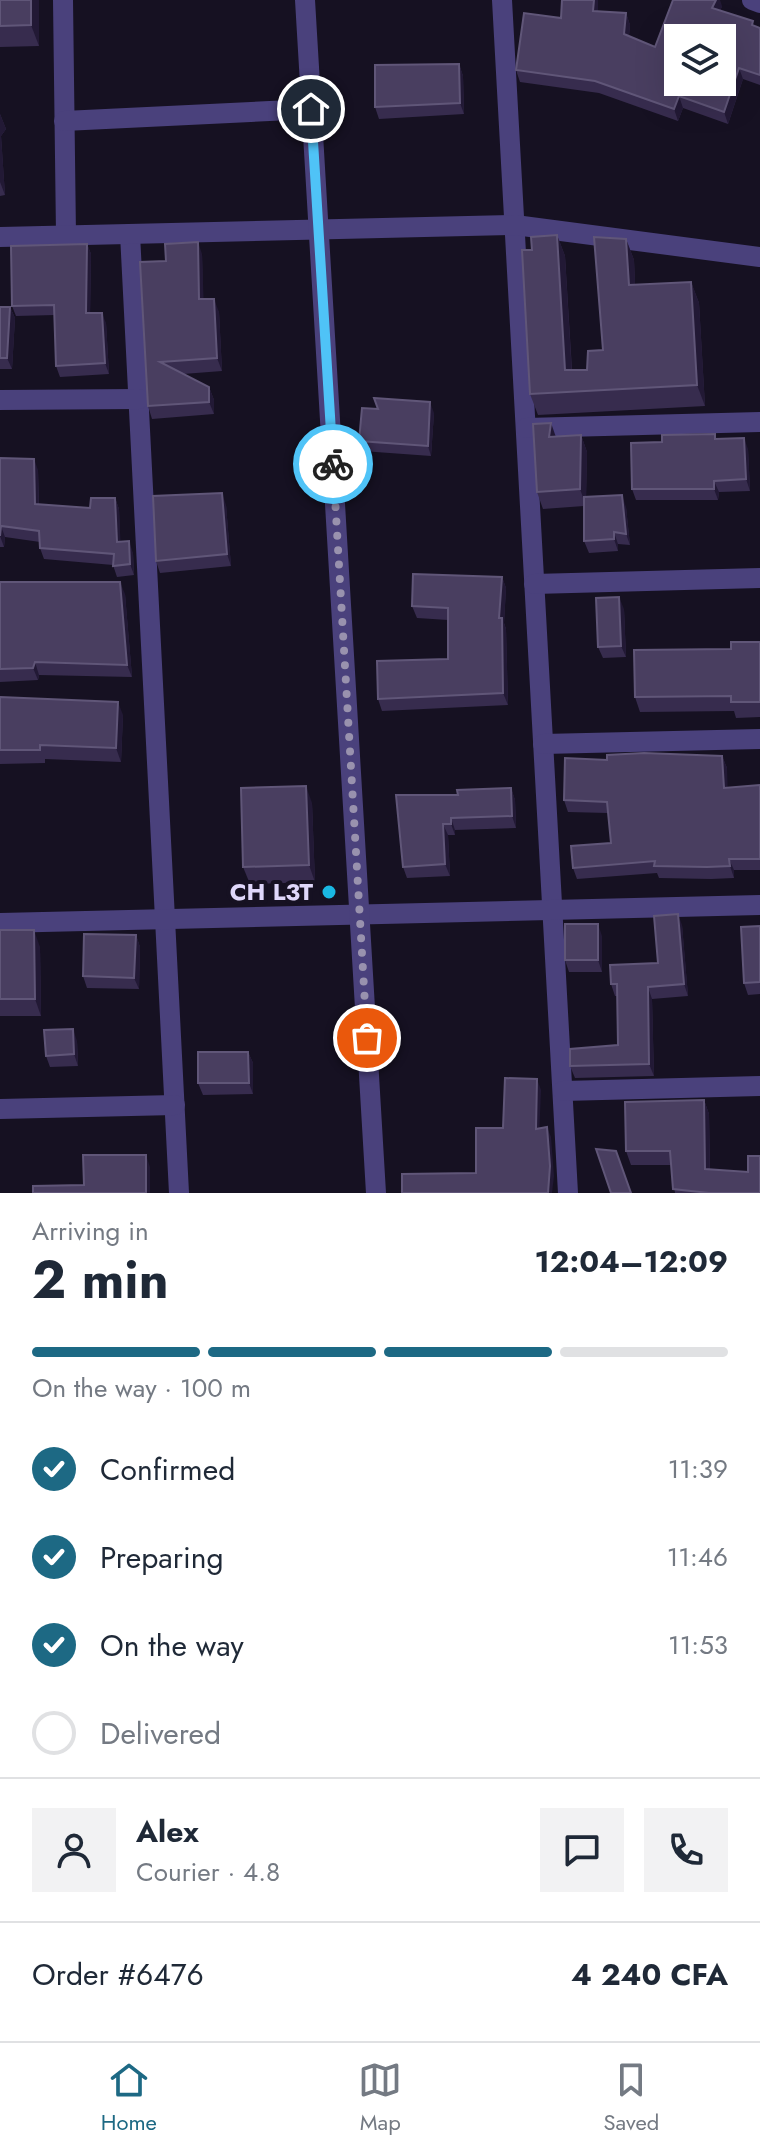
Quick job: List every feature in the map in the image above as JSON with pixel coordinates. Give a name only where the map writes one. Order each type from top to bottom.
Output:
[{"type":"street","points":[[63,0],[66,235]]},
{"type":"street","points":[[305,0],[376,1193]]},
{"type":"street","points":[[502,0],[568,1193]]},
{"type":"street","points":[[752,0],[760,3]]},
{"type":"street","points":[[64,121],[311,109]]},
{"type":"street","points":[[0,237],[515,225],[760,257]]},
{"type":"street","points":[[130,234],[179,1193]]},
{"type":"street","points":[[0,400],[139,399]]},
{"type":"street","points":[[526,428],[760,422]]},
{"type":"street","points":[[534,584],[760,578]]},
{"type":"street","points":[[543,744],[760,739]]},
{"type":"street","points":[[0,923],[760,905]]},
{"type":"street","points":[[563,1091],[760,1086]]},
{"type":"street","points":[[0,1109],[175,1105]]},
{"type":"building","points":[[0,0],[31,0],[31,25],[0,26]]},
{"type":"building","points":[[562,0],[594,0],[593,11],[626,13],[624,34],[655,47],[673,0],[716,0],[712,8],[753,21],[752,25],[760,28],[760,75],[739,68],[736,77],[736,24],[664,24],[664,96],[679,96],[674,109],[595,81],[516,70],[524,13],[561,18]]},
{"type":"building","points":[[459,64],[460,103],[375,107],[375,65]]},
{"type":"building","points":[[679,96],[729,96],[724,112]]},
{"type":"building","points":[[557,235],[565,370],[587,370],[588,351],[603,350],[594,237],[626,239],[629,285],[691,282],[697,385],[530,394],[522,250],[532,250],[531,237]]},
{"type":"building","points":[[198,242],[199,299],[214,299],[217,358],[160,362],[209,387],[209,402],[148,406],[140,262],[166,261],[165,244]]},
{"type":"building","points":[[87,244],[86,313],[102,313],[105,363],[56,366],[54,305],[12,306],[11,246]]},
{"type":"building","points":[[0,307],[10,307],[7,358],[0,358]]},
{"type":"building","points":[[374,398],[430,402],[428,446],[359,441],[362,408],[378,409]]},
{"type":"building","points":[[551,423],[549,437],[581,435],[580,489],[537,492],[533,424]]},
{"type":"building","points":[[715,434],[715,439],[744,438],[746,479],[714,481],[714,489],[632,489],[631,443],[662,442],[662,435]]},
{"type":"building","points":[[0,458],[34,459],[35,504],[90,508],[91,498],[115,498],[117,542],[129,541],[130,564],[113,566],[114,554],[40,548],[39,531],[1,526],[0,536]]},
{"type":"building","points":[[222,493],[227,554],[156,561],[153,496]]},
{"type":"building","points":[[622,495],[626,534],[614,532],[614,539],[584,541],[584,497]]},
{"type":"building","points":[[413,574],[502,577],[499,618],[502,618],[503,693],[378,699],[377,661],[448,659],[448,608],[412,606]]},
{"type":"building","points":[[0,582],[120,582],[127,665],[35,662],[33,668],[0,669]]},
{"type":"building","points":[[619,597],[621,646],[598,647],[596,598]]},
{"type":"building","points":[[731,642],[760,642],[760,702],[731,702],[731,696],[635,697],[634,650],[731,649]]},
{"type":"building","points":[[0,697],[118,702],[116,748],[40,745],[40,750],[0,750]]},
{"type":"building","points":[[607,755],[722,756],[724,788],[760,785],[760,859],[729,859],[730,866],[654,866],[655,861],[573,868],[571,846],[611,843],[607,802],[564,800],[565,758],[607,760]]},
{"type":"building","points":[[306,786],[309,865],[243,867],[241,788]]},
{"type":"building","points":[[511,788],[512,816],[451,818],[451,824],[443,824],[445,864],[403,867],[396,795],[458,795],[457,790]]},
{"type":"building","points":[[678,914],[684,984],[648,987],[649,1064],[570,1066],[570,1049],[618,1045],[617,984],[611,984],[610,965],[658,963],[654,916]]},
{"type":"building","points":[[565,924],[598,924],[598,960],[565,960]]},
{"type":"building","points":[[760,926],[760,982],[744,983],[741,927]]},
{"type":"building","points":[[0,930],[34,930],[35,999],[0,999]]},
{"type":"building","points":[[84,934],[136,935],[134,978],[83,976]]},
{"type":"building","points":[[73,1029],[74,1054],[46,1056],[44,1030]]},
{"type":"building","points":[[198,1052],[248,1052],[249,1083],[198,1083]]},
{"type":"building","points":[[505,1078],[537,1079],[536,1129],[547,1127],[550,1166],[548,1193],[402,1193],[402,1174],[476,1173],[476,1128],[503,1128]]},
{"type":"building","points":[[704,1100],[705,1169],[748,1172],[748,1156],[760,1156],[760,1193],[673,1189],[670,1151],[626,1151],[625,1102]]},
{"type":"building","points":[[596,1149],[616,1151],[631,1193],[611,1193]]},
{"type":"building","points":[[83,1155],[146,1155],[146,1193],[33,1193],[33,1186],[84,1185]]},
{"type":"way so far","points":[[333,464],[367,1038]]},
{"type":"place","name":"CH L3T","points":[[329,892]]},
{"type":"route","points":[[311,109],[333,464]]}]
